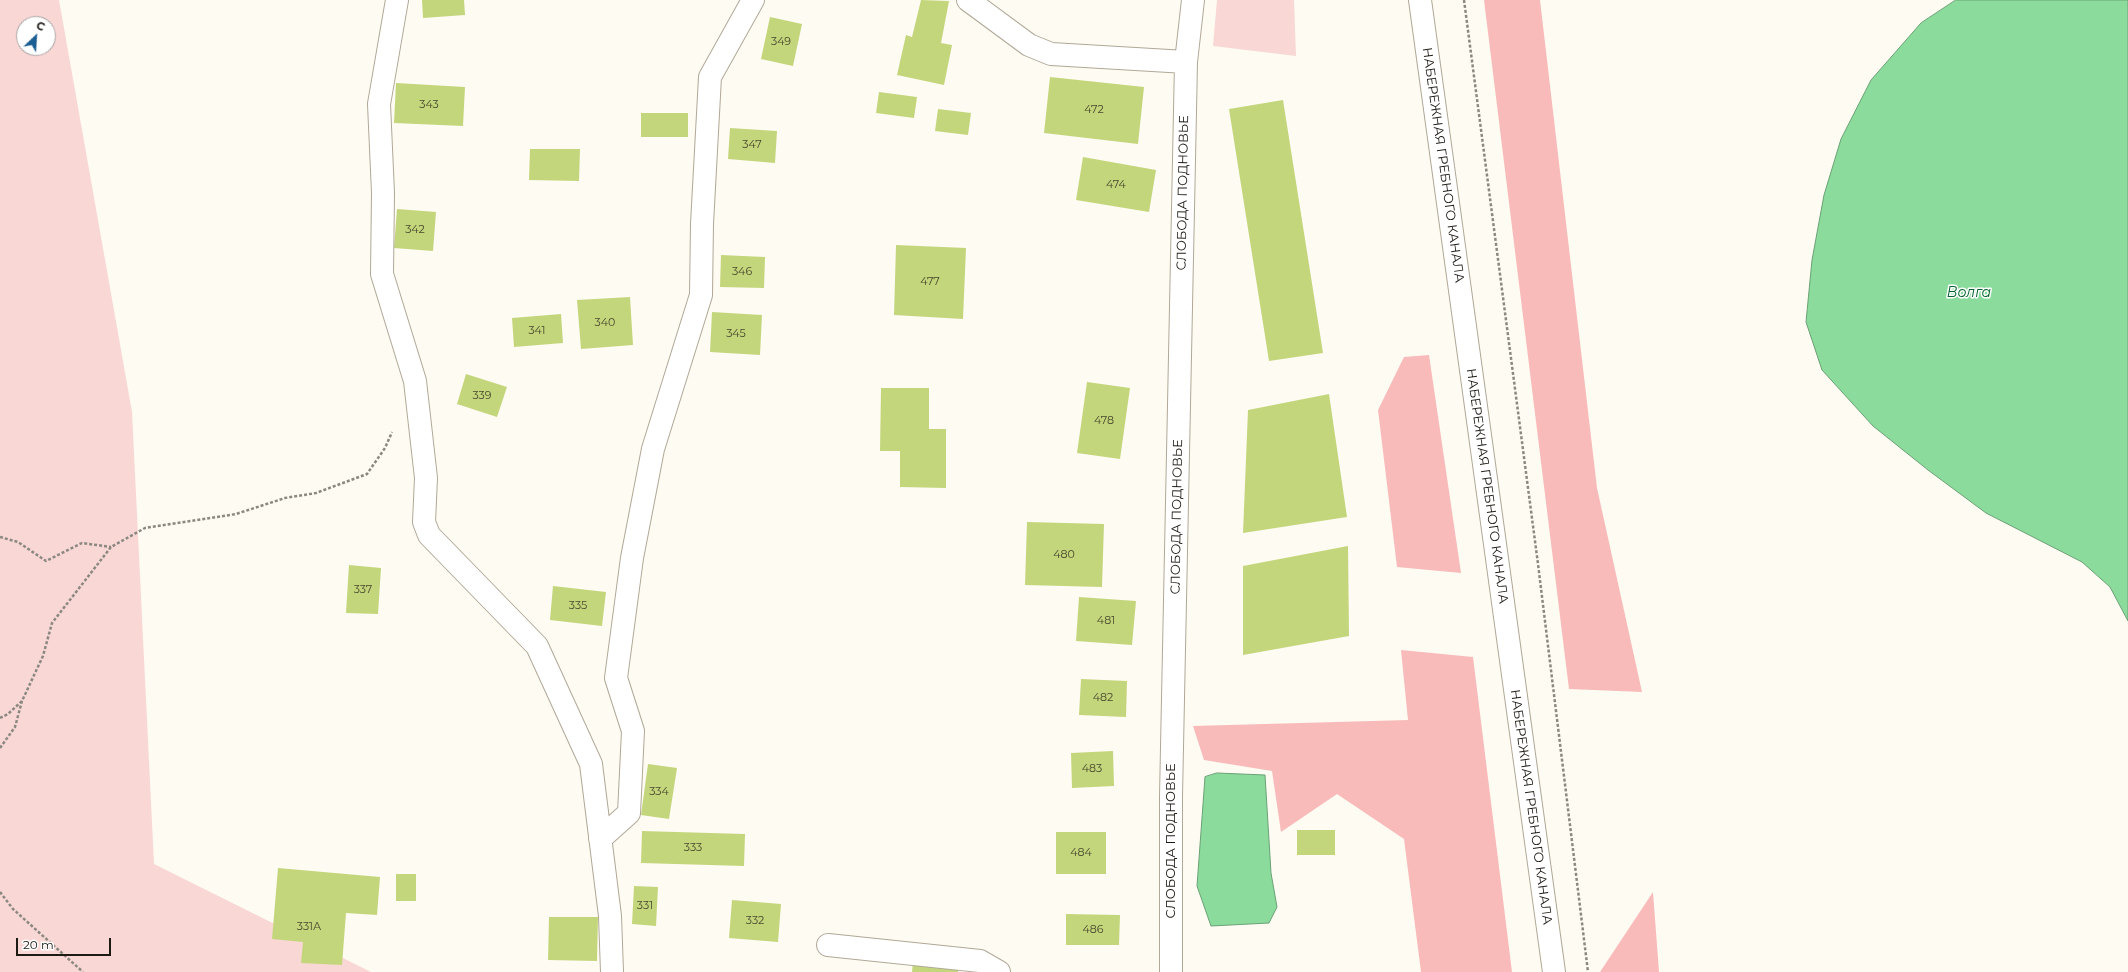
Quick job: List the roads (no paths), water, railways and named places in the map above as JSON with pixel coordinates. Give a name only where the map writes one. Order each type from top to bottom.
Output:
[{"type":"street","points":[[397,0],[379,104],[383,194],[382,274],[415,381],[426,478],[424,522],[429,534],[537,646],[591,764],[610,916],[612,972]]},
{"type":"street","points":[[600,839],[629,813],[633,731],[616,678],[632,558],[653,449],[701,295],[702,224],[710,77],[752,0]]},
{"type":"street","points":[[968,0],[1030,45],[1051,54],[1186,62]]},
{"type":"street","name":"СЛОБОДА ПОДНОВЬЕ","points":[[1171,972],[1171,796],[1186,62],[1193,0]]},
{"type":"street","name":"НАБЕРЕЖНАЯ ГРЕБНОГО КАНАЛА","points":[[1420,0],[1554,972]]},
{"type":"street","points":[[828,945],[980,961],[999,972]]},
{"type":"water","name":"Волга","points":[[1956,0],[2128,0],[2128,621],[2110,587],[2082,562],[1986,513],[1928,470],[1873,426],[1822,370],[1806,322],[1812,260],[1824,195],[1841,139],[1871,80],[1921,23]]},
{"type":"water","points":[[1217,773],[1265,775],[1271,873],[1277,907],[1269,923],[1211,926],[1197,886],[1205,777]]}]
